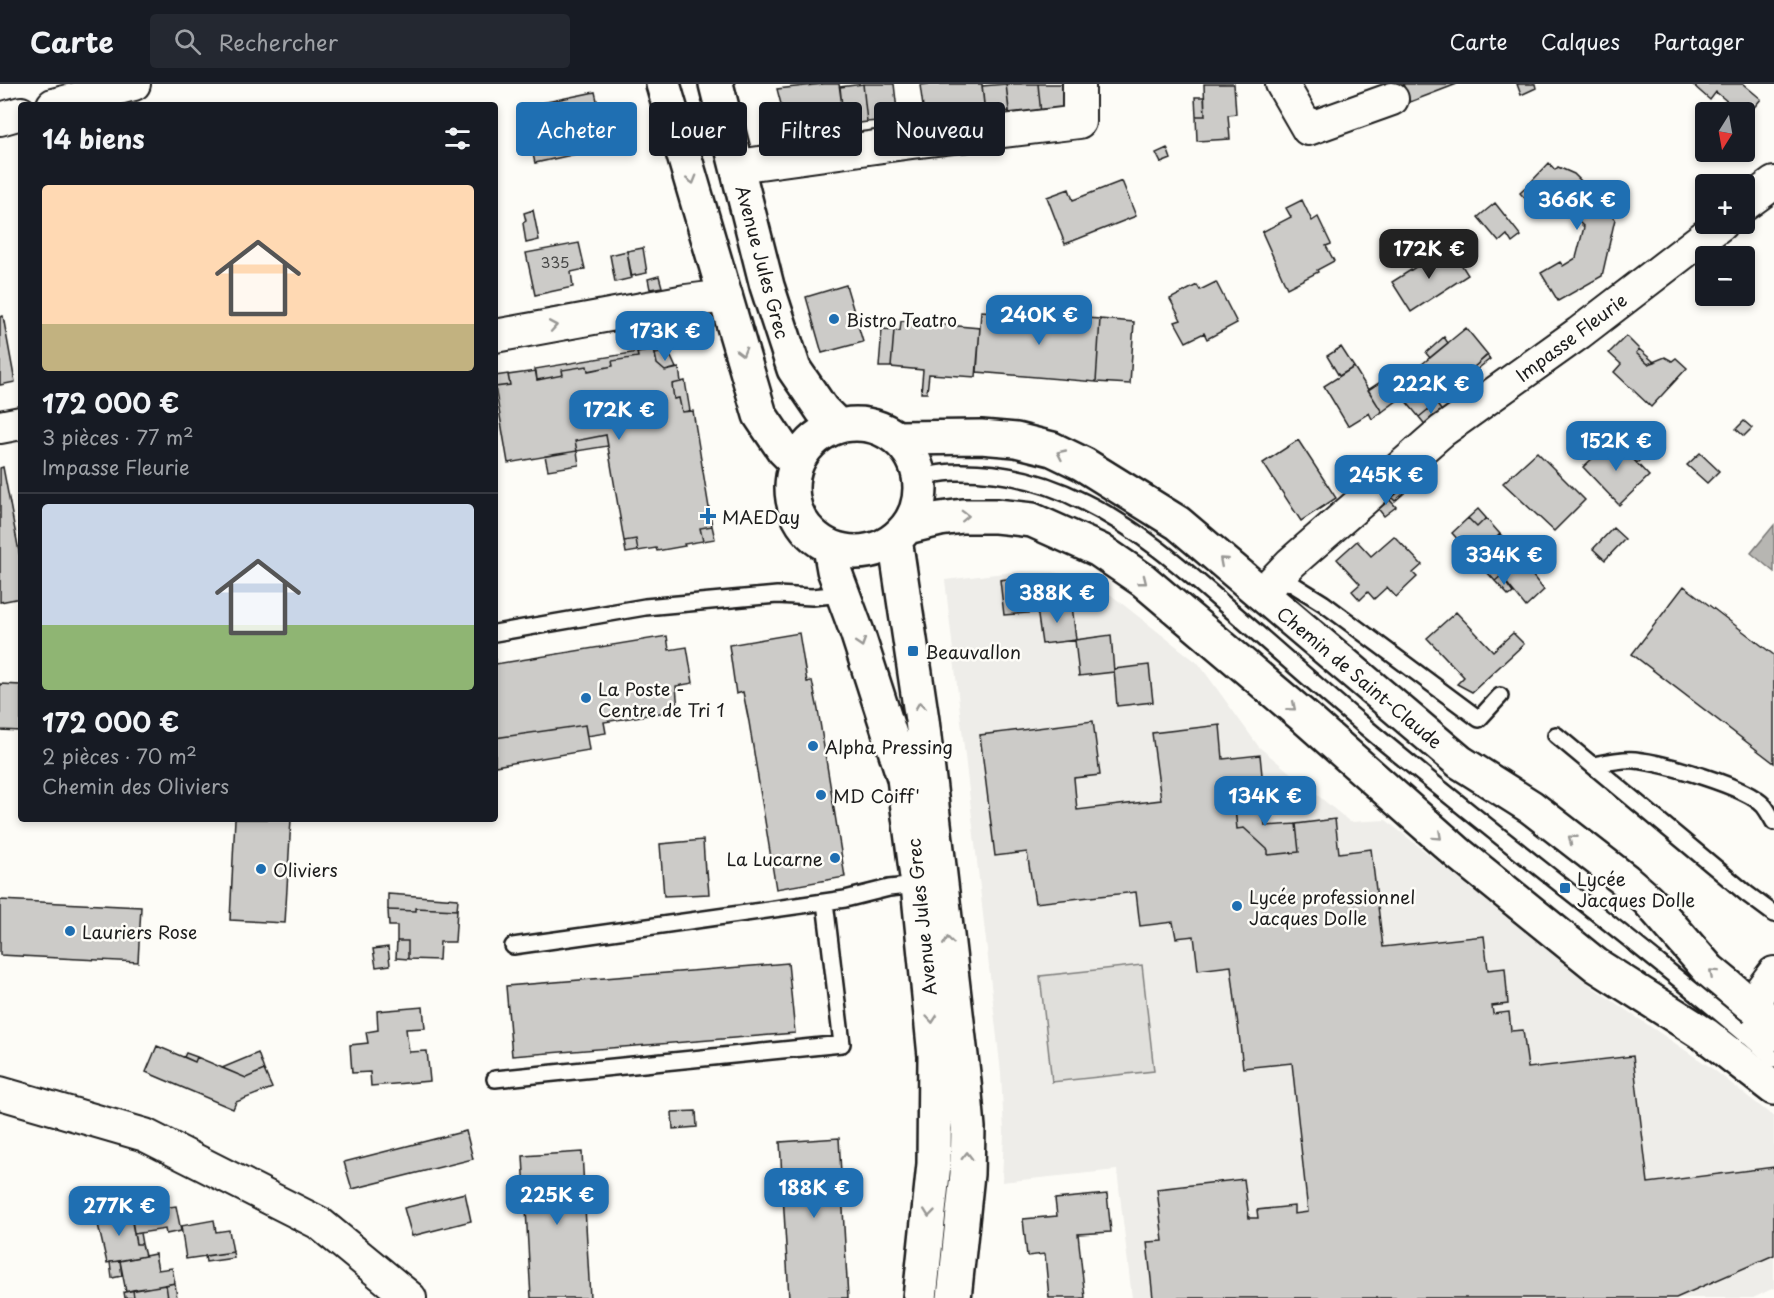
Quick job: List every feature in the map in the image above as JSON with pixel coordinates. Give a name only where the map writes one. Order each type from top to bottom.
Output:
[{"type":"street","points":[[65,102],[134,84]]},
{"type":"street","points":[[663,84],[760,415],[783,449],[796,462]]},
{"type":"street","name":"Avenue Jules Grec","points":[[716,84],[767,286],[794,369],[822,410],[838,426]]},
{"type":"street","points":[[737,166],[1079,122],[1079,84]]},
{"type":"street","points":[[1282,84],[1308,129],[1392,99]]},
{"type":"street","points":[[0,119],[18,114]]},
{"type":"street","points":[[1755,197],[1774,183]]},
{"type":"street","name":"Impasse Fleurie","points":[[1269,584],[1442,431],[1579,333],[1707,234]]},
{"type":"street","points":[[498,335],[686,301],[726,296]]},
{"type":"street","points":[[0,427],[18,424]]},
{"type":"street","points":[[901,533],[918,503],[920,477],[912,455],[897,438],[879,428],[858,424],[838,426],[821,433],[807,446],[796,462],[791,490],[794,508],[802,524],[815,538],[830,548],[852,552],[874,550],[901,533],[940,519],[996,516],[1032,520],[1099,550],[1143,580],[1301,714],[1459,854],[1596,964],[1707,1036],[1774,1088]]},
{"type":"street","name":"Chemin de Saint-Claude","points":[[897,438],[981,437],[1016,440],[1052,449],[1083,464],[1178,523],[1269,584],[1460,762],[1531,807],[1625,880],[1648,900],[1709,970],[1762,1014]]},
{"type":"street","name":"Avenue Jules Grec","points":[[901,533],[968,1128],[967,1174],[954,1298]]},
{"type":"street","name":"Avenue Jules Grec","points":[[830,548],[834,570],[857,632],[904,778],[918,885],[936,1078],[934,1164],[920,1298]]},
{"type":"street","points":[[1762,1014],[1774,973]]},
{"type":"street","points":[[0,1093],[145,1135],[319,1223],[410,1298]]},
{"type":"lane","name":"Chemin de Saint-Claude","points":[[920,477],[956,472],[998,475],[1038,482],[1085,502],[1130,530],[1178,564],[1409,764],[1715,1008],[1774,1059]]},
{"type":"lane","points":[[1269,584],[1323,603],[1479,719],[1500,696]]},
{"type":"lane","points":[[498,632],[645,607],[777,595],[812,597],[843,594]]},
{"type":"lane","points":[[1556,735],[1774,914]]},
{"type":"lane","points":[[1594,765],[1615,760],[1634,760],[1662,765],[1740,790],[1764,805],[1774,822]]},
{"type":"lane","points":[[513,946],[845,899],[889,888],[918,885]]},
{"type":"lane","points":[[495,1079],[842,1044],[825,902]]},
{"type":"lane","name":"Chemin de Saint-Claude","points":[[1715,1008],[1774,1043]]},
{"type":"shaded area","points":[[1774,525],[1774,572],[1751,553]]},
{"type":"shaded area","name":"Lycée professionnel Jacques Dolle","points":[[1021,571],[1054,572],[1097,584],[1199,664],[1259,747],[1350,822],[1386,820],[1595,989],[1713,1069],[1774,1117],[1774,1288],[1753,1298],[1132,1298],[1117,1170],[1002,1182],[1004,1132],[1001,1073],[945,580]]},
{"type":"shaded area","points":[[1142,965],[1154,1071],[1052,1082],[1040,976]]},
{"type":"building","points":[[839,84],[841,102],[780,102],[777,89]]},
{"type":"building","points":[[863,84],[867,122],[862,123],[862,102],[842,102],[840,87]]},
{"type":"building","points":[[863,84],[894,84],[896,102],[874,102],[874,121],[867,122]]},
{"type":"building","points":[[982,84],[984,102],[922,102],[920,85]]},
{"type":"building","points":[[1006,84],[1038,84],[1041,114],[1010,118]]},
{"type":"building","points":[[1006,84],[1009,111],[1005,112],[1005,102],[984,102],[982,86]]},
{"type":"building","points":[[1038,84],[1062,84],[1065,111],[1041,114]]},
{"type":"building","points":[[1204,84],[1234,84],[1236,114],[1228,115],[1230,139],[1197,141],[1196,116],[1205,116]]},
{"type":"building","points":[[1403,84],[1457,84],[1410,102]]},
{"type":"building","points":[[1517,84],[1535,84],[1536,88],[1521,95]]},
{"type":"building","points":[[1692,84],[1743,84],[1761,99],[1755,106],[1755,102],[1728,102],[1716,92],[1710,100]]},
{"type":"building","points":[[595,92],[597,102],[546,102]]},
{"type":"building","points":[[1195,97],[1204,97],[1205,116],[1196,116]]},
{"type":"building","points":[[1167,148],[1171,159],[1161,163],[1156,153]]},
{"type":"building","points":[[533,156],[567,156],[535,163]]},
{"type":"building","points":[[1549,163],[1555,170],[1558,167],[1574,174],[1606,206],[1604,208],[1615,219],[1602,276],[1558,301],[1541,273],[1560,262],[1563,266],[1576,258],[1584,227],[1569,212],[1560,209],[1553,202],[1553,198],[1532,181]]},
{"type":"building","points":[[1122,181],[1136,216],[1065,244],[1047,197],[1069,189],[1073,200]]},
{"type":"building","points":[[1533,181],[1549,197],[1536,210],[1520,193]]},
{"type":"building","points":[[1596,182],[1612,199],[1606,206],[1589,189]]},
{"type":"building","points":[[1302,200],[1312,221],[1318,217],[1331,244],[1326,246],[1334,261],[1287,288],[1262,232],[1291,217],[1286,208]]},
{"type":"building","points":[[1495,203],[1521,236],[1512,243],[1507,235],[1499,242],[1478,217]]},
{"type":"building","points":[[533,210],[539,240],[526,243],[524,213]]},
{"type":"building","points":[[579,243],[585,269],[571,272],[573,287],[535,295],[526,253]]},
{"type":"building","points":[[643,248],[647,273],[631,276],[627,251]]},
{"type":"building","points":[[627,251],[632,278],[615,282],[610,255]]},
{"type":"building","points":[[1441,251],[1448,261],[1456,256],[1468,275],[1411,312],[1392,282]]},
{"type":"building","points":[[659,276],[662,287],[650,289],[648,279]]},
{"type":"building","points":[[1216,282],[1237,323],[1207,339],[1204,333],[1186,342],[1175,322],[1181,320],[1170,299],[1197,285],[1200,290]]},
{"type":"building","name":"Bistro Teatro","points":[[846,285],[863,342],[822,353],[806,297]]},
{"type":"building","points":[[981,311],[1100,319],[1096,382],[977,372]]},
{"type":"building","points":[[3,316],[15,382],[0,385],[0,317]]},
{"type":"building","points":[[1100,319],[1134,322],[1130,384],[1096,382]]},
{"type":"building","points":[[901,321],[980,328],[976,377],[929,374],[927,393],[921,393],[923,370],[891,367],[894,330],[900,331]]},
{"type":"building","points":[[1466,328],[1488,355],[1473,368],[1475,371],[1419,417],[1394,387]]},
{"type":"building","points":[[882,329],[894,330],[891,367],[879,367]]},
{"type":"building","points":[[1626,336],[1639,349],[1636,353],[1648,364],[1665,357],[1672,361],[1676,358],[1687,368],[1651,407],[1614,372],[1621,364],[1609,353]]},
{"type":"building","points":[[1444,337],[1448,343],[1430,358],[1426,353]]},
{"type":"building","points":[[1341,347],[1354,367],[1339,376],[1327,356]]},
{"type":"building","points":[[1639,349],[1654,362],[1648,364],[1636,353]]},
{"type":"building","points":[[654,350],[657,364],[665,371],[679,368],[681,382],[672,384],[674,399],[679,398],[682,412],[693,411],[712,526],[700,528],[703,541],[657,551],[656,548],[638,551],[636,539],[624,541],[606,435],[575,441],[577,451],[508,463],[498,405],[498,387],[510,385],[508,375],[536,371],[537,380],[563,375],[562,370],[587,366],[588,371],[613,366],[612,361],[638,357],[637,353]]},
{"type":"building","points":[[637,352],[638,357],[612,361],[613,366],[588,371],[587,366],[562,370],[563,375],[537,380],[535,369]]},
{"type":"building","points":[[660,353],[671,357],[676,368],[665,371],[657,364],[655,354]]},
{"type":"building","points":[[1487,355],[1490,359],[1475,371],[1473,368]]},
{"type":"building","points":[[1354,367],[1382,412],[1372,419],[1369,413],[1348,426],[1324,386]]},
{"type":"building","points":[[508,374],[510,385],[498,387],[498,376]]},
{"type":"building","points":[[1385,379],[1398,400],[1382,412],[1368,390]]},
{"type":"building","points":[[685,381],[690,411],[682,412],[679,398],[674,399],[672,384]]},
{"type":"building","points":[[1436,403],[1443,413],[1427,427],[1419,417]]},
{"type":"building","points":[[1744,421],[1752,428],[1744,436],[1736,429]]},
{"type":"building","points":[[606,435],[608,446],[577,451],[575,441]]},
{"type":"building","points":[[1638,438],[1650,450],[1637,463],[1625,450]]},
{"type":"building","points":[[1614,439],[1649,476],[1619,505],[1583,467]]},
{"type":"building","points":[[1298,440],[1336,498],[1301,521],[1263,463]]},
{"type":"building","points":[[577,451],[579,465],[548,470],[545,456]]},
{"type":"building","points":[[1537,452],[1585,500],[1554,531],[1503,483]]},
{"type":"building","points":[[1700,453],[1719,471],[1707,483],[1687,465]]},
{"type":"building","points":[[3,467],[18,546],[18,599],[0,602],[0,468]]},
{"type":"building","points":[[1404,482],[1410,488],[1395,501],[1389,495]]},
{"type":"building","points":[[1386,496],[1396,507],[1384,516],[1376,506]]},
{"type":"building","points":[[1478,509],[1486,518],[1477,527],[1468,518]]},
{"type":"building","points":[[1468,518],[1477,527],[1486,518],[1500,534],[1491,543],[1499,552],[1509,543],[1531,568],[1528,570],[1544,590],[1526,607],[1501,576],[1495,581],[1452,533]]},
{"type":"building","points":[[712,526],[715,539],[703,541],[700,528]]},
{"type":"building","points":[[1613,528],[1625,539],[1605,560],[1593,549]]},
{"type":"building","points":[[1500,534],[1509,543],[1499,552],[1491,543]]},
{"type":"building","points":[[1394,536],[1422,565],[1413,573],[1417,577],[1396,597],[1387,587],[1374,599],[1368,592],[1360,600],[1352,591],[1360,584],[1337,559],[1357,541],[1371,556]]},
{"type":"building","points":[[636,539],[638,551],[626,553],[624,541]]},
{"type":"building","points":[[1035,575],[1038,612],[1004,615],[1000,580]]},
{"type":"building","points":[[1501,576],[1513,593],[1509,596],[1495,581]]},
{"type":"building","points":[[1684,586],[1774,655],[1774,763],[1632,654]]},
{"type":"building","points":[[1072,605],[1076,640],[1042,644],[1037,609]]},
{"type":"building","points":[[1456,612],[1493,651],[1513,633],[1524,644],[1472,692],[1457,684],[1464,677],[1427,638]]},
{"type":"building","points":[[799,633],[807,682],[812,681],[818,710],[845,877],[776,889],[749,722],[743,692],[736,694],[729,645]]},
{"type":"building","points":[[1111,635],[1114,672],[1079,676],[1075,640]]},
{"type":"building","name":"La Poste - Centre de Tri 1","points":[[667,636],[669,650],[687,647],[693,683],[676,686],[678,710],[604,722],[606,733],[587,736],[585,725],[498,738],[498,664]]},
{"type":"building","points":[[1149,665],[1153,702],[1117,706],[1114,669]]},
{"type":"building","points":[[0,684],[18,685],[18,731],[0,730]]},
{"type":"building","points":[[1093,721],[1100,775],[1074,778],[1077,810],[1161,800],[1152,733],[1220,725],[1223,759],[1260,755],[1264,795],[1234,798],[1237,829],[1244,828],[1268,850],[1268,855],[1299,852],[1296,824],[1335,819],[1339,853],[1371,849],[1383,947],[1484,936],[1488,970],[1505,968],[1508,1004],[1492,1006],[1493,1014],[1509,1012],[1511,1031],[1523,1030],[1528,1068],[1633,1056],[1648,1183],[1774,1167],[1774,1255],[1676,1298],[1153,1298],[1147,1242],[1163,1241],[1157,1189],[1244,1179],[1249,1218],[1258,1218],[1257,1210],[1294,1206],[1294,1214],[1308,1212],[1292,1063],[1243,1068],[1231,966],[1198,970],[1194,936],[1176,938],[1173,922],[1140,926],[1136,892],[1035,903],[1027,852],[995,856],[980,735]]},
{"type":"building","points":[[585,725],[589,750],[498,765],[498,738]]},
{"type":"building","points":[[1262,795],[1265,826],[1296,824],[1299,852],[1268,855],[1268,850],[1244,828],[1237,829],[1234,798]]},
{"type":"building","name":"Oliviers","points":[[235,822],[291,822],[285,923],[230,920]]},
{"type":"building","points":[[703,840],[709,894],[664,896],[660,844]]},
{"type":"building","points":[[388,894],[458,899],[457,910],[416,908],[416,911],[388,910]]},
{"type":"building","name":"Lauriers Rose","points":[[0,900],[141,907],[138,962],[0,955]]},
{"type":"building","points":[[416,908],[457,910],[455,942],[440,942],[439,960],[408,959],[408,941],[397,941],[397,926],[389,926],[388,910],[416,911]]},
{"type":"building","points":[[397,941],[408,941],[408,959],[396,958]]},
{"type":"building","points":[[388,947],[390,965],[376,967],[373,949]]},
{"type":"building","points":[[788,963],[795,1033],[512,1056],[506,986]]},
{"type":"building","points":[[423,1007],[425,1028],[406,1029],[409,1052],[427,1051],[430,1081],[371,1086],[370,1072],[352,1073],[350,1045],[368,1043],[366,1032],[378,1030],[377,1011]]},
{"type":"building","points":[[157,1046],[195,1062],[197,1057],[246,1078],[264,1070],[272,1088],[236,1102],[233,1109],[146,1072]]},
{"type":"building","points":[[186,1053],[197,1057],[195,1062],[184,1057]]},
{"type":"building","points":[[258,1053],[264,1070],[246,1078],[222,1068]]},
{"type":"building","points":[[696,1111],[697,1127],[673,1129],[672,1112]]},
{"type":"building","points":[[466,1131],[473,1159],[352,1189],[344,1162]]},
{"type":"building","points":[[839,1138],[848,1298],[789,1298],[780,1142]]},
{"type":"building","points":[[582,1152],[590,1298],[531,1298],[523,1156]]},
{"type":"building","points":[[159,1193],[162,1208],[176,1206],[181,1231],[166,1234],[165,1229],[134,1234],[128,1199]]},
{"type":"building","points":[[465,1193],[471,1221],[412,1236],[404,1208]]},
{"type":"building","points":[[1107,1194],[1111,1232],[1078,1234],[1085,1298],[1049,1298],[1045,1254],[1027,1256],[1023,1219],[1057,1216],[1055,1199]]},
{"type":"building","points":[[130,1209],[136,1244],[142,1244],[145,1256],[107,1263],[96,1216]]},
{"type":"building","points":[[214,1220],[216,1232],[229,1230],[233,1252],[186,1259],[181,1226]]},
{"type":"building","points":[[140,1233],[142,1244],[136,1244],[134,1234]]},
{"type":"building","points":[[233,1252],[234,1258],[206,1262],[205,1256]]},
{"type":"building","points":[[155,1254],[158,1270],[172,1268],[175,1283],[126,1292],[120,1261]]},
{"type":"building","points":[[120,1261],[122,1276],[112,1278],[110,1262]]},
{"type":"building","points":[[175,1283],[177,1298],[168,1298],[166,1285]]},
{"type":"building","points":[[166,1285],[168,1298],[134,1298],[133,1290]]},
{"type":"building","points":[[133,1290],[134,1298],[125,1298],[124,1292]]},
{"type":"place","name":"Bistro Teatro","points":[[834,319]]},
{"type":"place","name":"MAEDay","points":[[708,516]]},
{"type":"place","name":"Beauvallon","points":[[913,651]]},
{"type":"place","name":"La Poste - Centre de Tri 1","points":[[586,698]]},
{"type":"place","name":"Alpha Pressing","points":[[813,746]]},
{"type":"place","name":"MD Coiff'","points":[[821,795]]},
{"type":"place","name":"La Lucarne","points":[[835,858]]},
{"type":"place","name":"Oliviers","points":[[261,869]]},
{"type":"place","name":"Lycée Jacques Dolle","points":[[1565,888]]},
{"type":"place","name":"Lycée professionnel Jacques Dolle","points":[[1237,906]]},
{"type":"place","name":"Lauriers Rose","points":[[70,931]]}]
